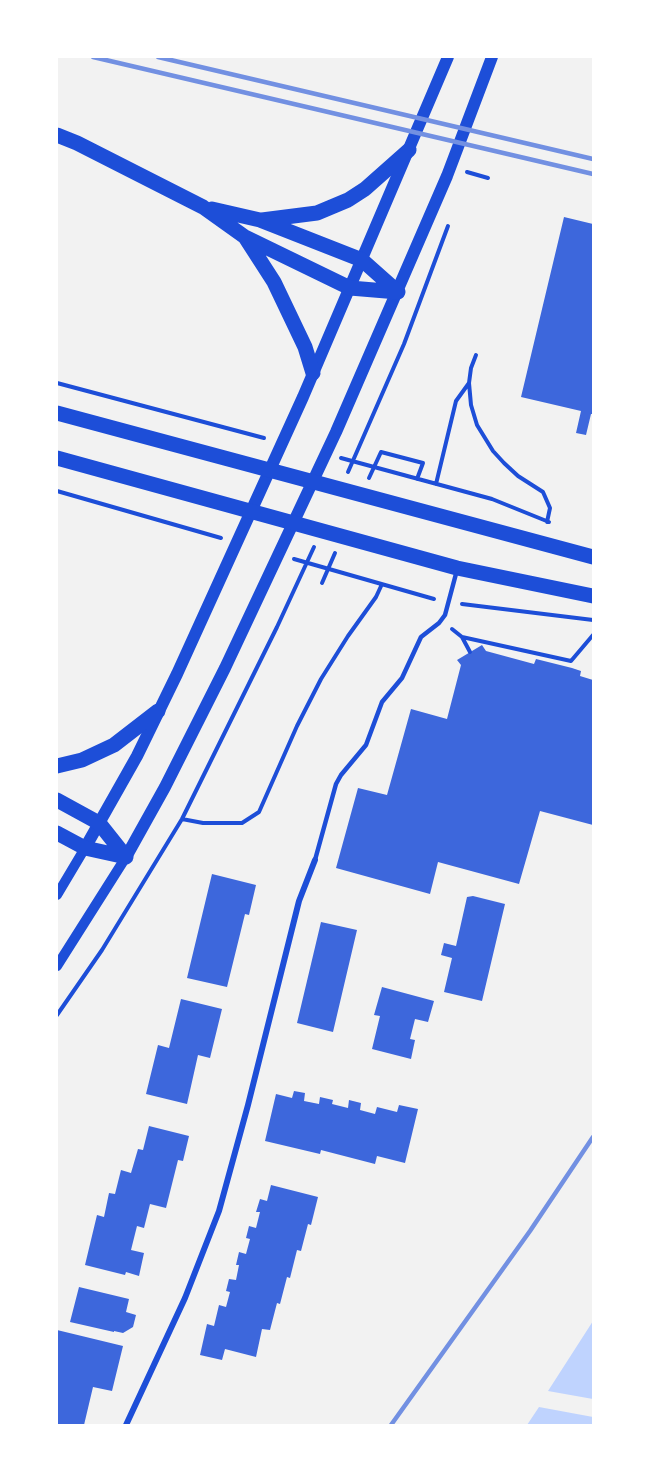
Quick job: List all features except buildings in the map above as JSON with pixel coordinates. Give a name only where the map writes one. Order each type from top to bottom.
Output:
[{"type":"main road","points":[[85,848],[137,756],[158,711],[313,373],[448,57]]},
{"type":"main road","points":[[126,856],[180,757],[270,576],[398,292],[447,176],[492,57]]},
{"type":"main road","points":[[57,135],[203,207],[245,237],[350,288],[398,292]]},
{"type":"main road","points":[[260,220],[317,213],[348,200],[365,189],[409,150]]},
{"type":"main road","points":[[203,207],[260,220],[362,260],[398,292]]},
{"type":"main road","points":[[245,237],[274,282],[305,347],[313,373]]},
{"type":"main road","points":[[57,413],[593,557]]},
{"type":"main road","points":[[57,458],[458,568],[593,596]]},
{"type":"main road","points":[[57,766],[82,760],[114,745],[158,711]]},
{"type":"main road","points":[[57,800],[99,823],[126,856]]},
{"type":"main road","points":[[57,833],[85,848],[126,856]]},
{"type":"street","points":[[57,895],[85,848]]},
{"type":"street","points":[[57,966],[126,856]]},
{"type":"street","points":[[126,1425],[185,1298],[219,1211],[299,901],[315,860]]},
{"type":"lane","points":[[315,860],[336,784],[366,745],[382,702],[402,678],[421,637],[440,623],[445,615],[458,568]]},
{"type":"path","points":[[463,182],[471,161]]},
{"type":"path","points":[[467,172],[488,178]]},
{"type":"path","points":[[345,478],[404,344],[449,224]]},
{"type":"path","points":[[402,474],[492,499],[547,522],[550,508],[543,492],[518,476],[504,463],[489,445],[477,425],[471,405],[469,383],[476,355]]},
{"type":"path","points":[[57,382],[220,427]]},
{"type":"path","points":[[436,484],[456,401],[469,383]]},
{"type":"path","points":[[381,452],[423,463],[417,479]]},
{"type":"path","points":[[57,491],[175,524]]},
{"type":"path","points":[[57,1015],[102,950],[182,819],[277,627],[316,542]]},
{"type":"path","points":[[357,577],[449,603],[593,620]]},
{"type":"path","points":[[182,819],[203,823],[242,823],[259,812],[297,726],[321,679],[376,597],[382,584]]},
{"type":"path","points":[[445,615],[452,630],[462,637],[571,662],[593,635]]},
{"type":"path","points":[[462,637],[470,652]]},
{"type":"water","points":[[593,1321],[593,1399],[548,1391]]},
{"type":"water","points":[[539,1407],[593,1417],[593,1425],[527,1425]]},
{"type":"railway","points":[[93,57],[593,174]]},
{"type":"railway","points":[[158,57],[593,159]]},
{"type":"railway","points":[[391,1425],[530,1231],[593,1137]]}]
